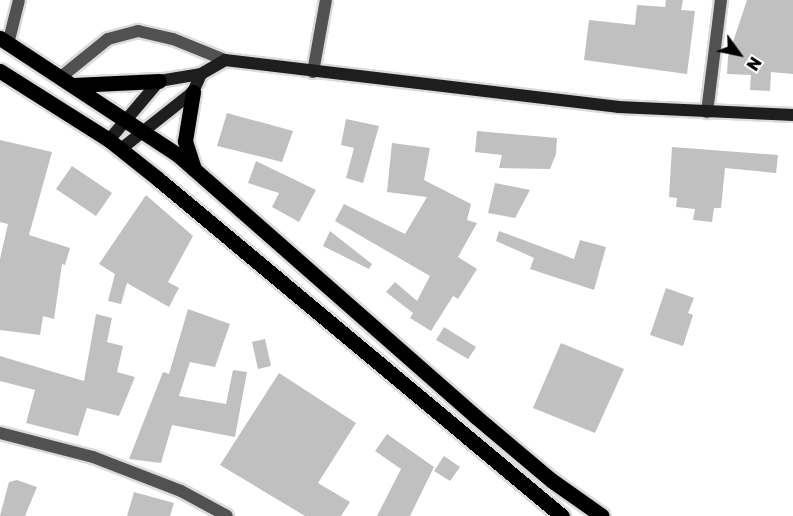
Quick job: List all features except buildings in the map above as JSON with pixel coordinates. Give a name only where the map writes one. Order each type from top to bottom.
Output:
[{"type":"main road","points":[[4,41],[126,119],[194,169],[475,416],[551,480],[602,516]]},
{"type":"main road","points":[[67,81],[159,81],[201,74],[225,60],[619,107],[793,115]]},
{"type":"main road","points":[[0,71],[115,145],[562,516]]},
{"type":"main road","points":[[194,169],[185,141],[193,92],[201,74]]},
{"type":"main road","points":[[115,145],[126,119],[159,81]]},
{"type":"main road","points":[[115,145],[141,130],[193,92]]},
{"type":"street","points":[[4,41],[19,0]]},
{"type":"street","points":[[313,72],[326,0]]},
{"type":"street","points":[[707,112],[721,0]]},
{"type":"street","points":[[67,81],[108,39],[138,31],[173,39],[225,60]]},
{"type":"street","points":[[0,433],[93,457],[181,491],[226,516]]}]
